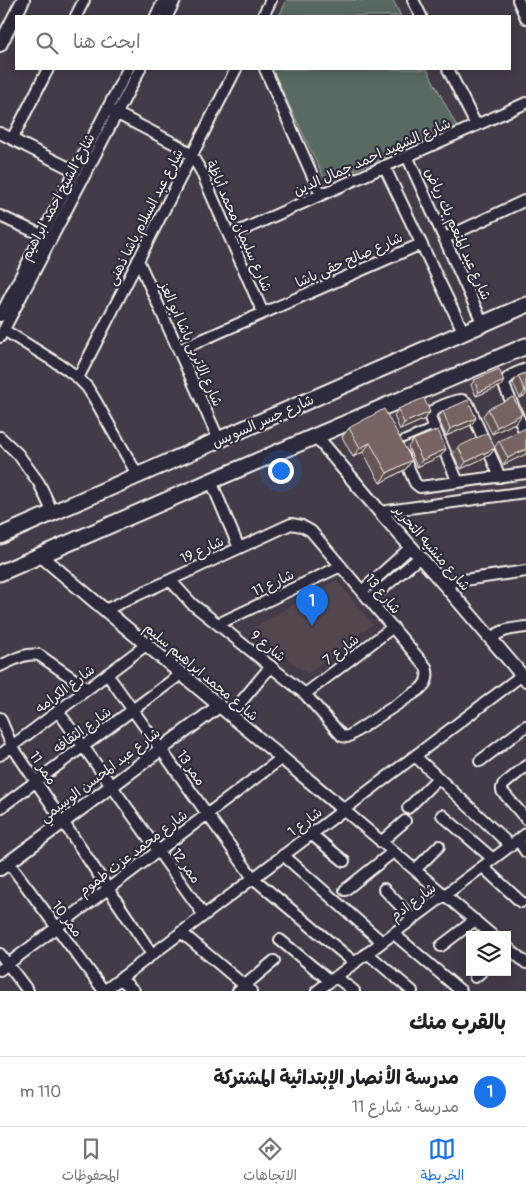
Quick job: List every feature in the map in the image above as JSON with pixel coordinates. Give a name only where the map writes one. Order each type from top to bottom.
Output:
[{"type":"main road","name":"شارع جسر السويس","points":[[0,536],[526,305]]},
{"type":"main road","points":[[0,573],[316,436],[384,411],[526,346]]},
{"type":"street","points":[[16,15],[23,0]]},
{"type":"street","points":[[76,15],[84,0]]},
{"type":"street","points":[[156,15],[164,0]]},
{"type":"street","points":[[168,15],[175,0]]},
{"type":"street","points":[[264,15],[272,0]]},
{"type":"street","points":[[413,0],[421,15]]},
{"type":"street","points":[[518,0],[526,18]]},
{"type":"street","points":[[0,46],[15,16]]},
{"type":"street","points":[[12,139],[47,70]]},
{"type":"street","name":"شارع الشيخ احمد ابراهيم","points":[[2,333],[112,110],[128,70]]},
{"type":"street","name":"شارع الشيخ احمد ابراهيم","points":[[0,316],[75,171],[112,110],[139,70]]},
{"type":"street","name":"شارع عبد السلام باشا ذهنى","points":[[78,378],[235,70]]},
{"type":"street","points":[[265,70],[321,195]]},
{"type":"street","points":[[448,70],[476,125]]},
{"type":"street","name":"شارع الشهيد احمد جمال الدين","points":[[229,236],[526,103]]},
{"type":"street","name":"شارع سليمان محمد أباظة","points":[[112,110],[179,146],[192,156],[201,172],[263,313]]},
{"type":"street","points":[[0,133],[75,171]]},
{"type":"street","name":"شارع عبد المنعم بك رياض","points":[[407,156],[483,324]]},
{"type":"street","points":[[384,166],[464,333]]},
{"type":"street","points":[[444,238],[526,200]]},
{"type":"street","points":[[0,216],[42,235]]},
{"type":"street","name":"شارع صالح حقى باشا","points":[[179,350],[421,244]]},
{"type":"street","name":"شارع الاتربى باشا ابو العز","points":[[138,260],[219,440]]},
{"type":"street","points":[[2,333],[65,368],[87,387],[138,476]]},
{"type":"street","points":[[526,369],[508,377],[504,385],[526,435]]},
{"type":"street","points":[[458,482],[433,433],[430,418],[434,410],[457,400],[462,400],[469,406],[500,477]]},
{"type":"street","name":"شارع منشيه التحرير","points":[[316,436],[380,512],[525,676]]},
{"type":"street","points":[[0,437],[18,454],[38,483],[54,513]]},
{"type":"street","points":[[395,438],[415,483],[420,487],[526,473]]},
{"type":"street","points":[[211,481],[239,548]]},
{"type":"street","points":[[380,512],[526,492]]},
{"type":"street","name":"شارع 19","points":[[105,610],[291,524],[302,526],[311,531]]},
{"type":"street","name":"شارع 13","points":[[311,531],[426,667],[428,677],[423,687],[419,690],[349,736],[344,737]]},
{"type":"street","points":[[362,591],[411,547]]},
{"type":"street","name":"شارع محمد ابراهيم سليم","points":[[40,555],[344,810]]},
{"type":"street","points":[[369,600],[420,557]]},
{"type":"street","name":"شارع 11","points":[[218,624],[340,566]]},
{"type":"street","points":[[444,583],[526,571]]},
{"type":"street","name":"شارع 9","points":[[170,580],[192,604],[305,694],[340,735],[344,737]]},
{"type":"street","points":[[491,639],[501,631],[526,627]]},
{"type":"street","name":"شارع 7","points":[[305,694],[393,628]]},
{"type":"street","name":"شارع الكرامه","points":[[0,755],[146,645]]},
{"type":"street","points":[[0,666],[29,654],[39,655],[88,688]]},
{"type":"street","points":[[230,715],[271,666]]},
{"type":"street","name":"ممر 13","points":[[108,674],[253,878],[354,963]]},
{"type":"street","name":"شارع الثقافه","points":[[0,808],[181,674]]},
{"type":"street","name":"شارع 1","points":[[104,991],[415,756],[525,676]]},
{"type":"street","name":"شارع عبد المحسن الوسيمي","points":[[4,866],[219,706]]},
{"type":"street","name":"ممر 12","points":[[58,711],[204,915]]},
{"type":"street","name":"ممر 11","points":[[0,718],[12,746],[152,954]]},
{"type":"street","points":[[480,761],[526,726]]},
{"type":"street","points":[[415,756],[438,778],[518,840],[526,852]]},
{"type":"street","name":"شارع محمد عزت طموم","points":[[4,967],[282,758]]},
{"type":"street","points":[[526,766],[503,785],[502,788],[502,791],[526,819]]},
{"type":"street","points":[[408,808],[438,778]]},
{"type":"street","points":[[344,810],[487,931]]},
{"type":"street","points":[[442,814],[493,859]]},
{"type":"street","points":[[381,842],[405,821]]},
{"type":"street","points":[[311,834],[344,861]]},
{"type":"street","name":"شارع ادم","points":[[317,991],[518,840]]},
{"type":"street","points":[[415,870],[439,846]]},
{"type":"street","points":[[345,890],[394,852]]},
{"type":"street","points":[[283,855],[382,942]]},
{"type":"street","name":"ممر 10","points":[[4,866],[57,928],[104,991]]},
{"type":"street","points":[[483,867],[521,902]]},
{"type":"street","points":[[384,889],[413,919]]},
{"type":"street","points":[[440,946],[475,920]]},
{"type":"street","points":[[181,932],[245,989],[274,961]]},
{"type":"street","points":[[394,934],[461,991]]},
{"type":"street","points":[[280,940],[333,979],[354,991]]},
{"type":"street","points":[[511,951],[526,963]]},
{"type":"street","points":[[367,953],[412,991]]},
{"type":"street","points":[[0,954],[4,967],[28,991]]},
{"type":"street","points":[[120,978],[134,991]]},
{"type":"lane","points":[[395,438],[433,433]]},
{"type":"shaded area","points":[[336,580],[373,624],[307,674],[251,629]]},
{"type":"green space","points":[[287,0],[393,0],[400,15],[280,15]]},
{"type":"green space","points":[[272,70],[428,70],[457,127],[326,182]]},
{"type":"building","points":[[499,369],[504,381],[479,392],[474,380]]},
{"type":"building","points":[[526,373],[526,390],[525,391],[518,376]]},
{"type":"building","points":[[513,397],[522,414],[497,427],[488,409]]},
{"type":"building","points":[[424,398],[430,412],[404,423],[398,409]]},
{"type":"building","points":[[468,400],[476,418],[450,429],[443,411]]},
{"type":"building","points":[[384,409],[412,460],[387,473],[370,443],[360,448],[349,428]]},
{"type":"building","points":[[526,428],[526,449],[508,458],[499,441]]},
{"type":"building","points":[[438,430],[446,449],[422,460],[413,440]]},
{"type":"building","points":[[487,433],[495,448],[466,462],[458,447]]},
{"type":"place","name":"مدرسة الأنصار الإبتدائية المشتركة","points":[[312,626]]}]
